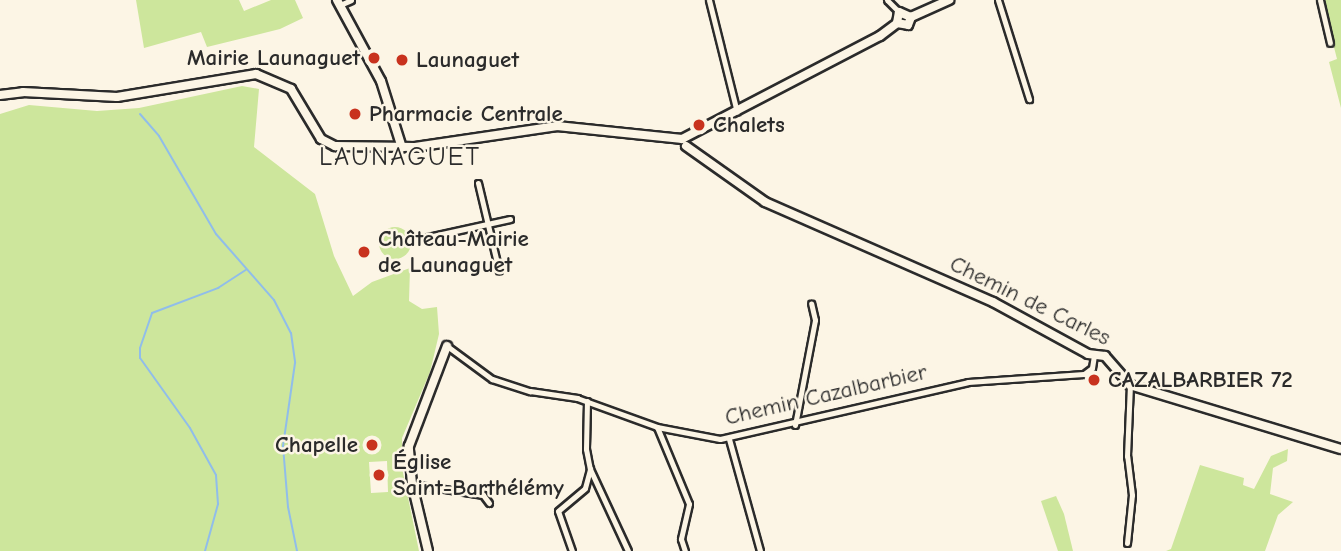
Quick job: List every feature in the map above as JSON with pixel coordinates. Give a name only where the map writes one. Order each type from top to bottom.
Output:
[{"type":"street","points":[[351,0],[339,2],[381,81],[402,148]]},
{"type":"street","points":[[709,0],[736,95],[737,112]]},
{"type":"street","points":[[887,0],[896,9],[911,17]]},
{"type":"street","points":[[0,97],[34,93],[117,97],[256,74],[291,89],[327,143],[353,149],[402,148],[557,126],[684,142],[687,134],[693,138],[897,23],[908,25],[911,17],[949,0]]},
{"type":"street","points":[[998,0],[1030,99]]},
{"type":"street","points":[[1320,0],[1330,43]]},
{"type":"street","points":[[896,9],[897,23]]},
{"type":"street","points":[[736,95],[747,107]]},
{"type":"street","name":"Chemin de Carles","points":[[693,138],[710,161]]},
{"type":"street","name":"Chemin de Carles","points":[[684,142],[765,202],[993,302],[1094,355],[1107,357],[1116,374],[1130,385]]},
{"type":"street","points":[[478,183],[485,224],[499,271]]},
{"type":"street","points":[[428,237],[510,219]]},
{"type":"street","points":[[795,425],[815,320],[811,303]]},
{"type":"street","points":[[428,551],[412,484],[411,435],[447,346]]},
{"type":"street","name":"Chemin Cazalbarbier","points":[[447,346],[492,379],[587,401],[657,427],[729,439],[968,382],[1084,374],[1092,368],[1094,355]]},
{"type":"street","points":[[1127,543],[1132,495],[1127,456],[1130,385],[1341,449]]},
{"type":"street","points":[[587,401],[586,449],[590,469],[628,551]]},
{"type":"street","points":[[657,427],[689,504],[681,539],[685,551]]},
{"type":"street","points":[[729,439],[760,551]]},
{"type":"street","points":[[572,551],[558,511],[584,488],[590,469]]},
{"type":"street","points":[[412,484],[483,495],[489,503]]},
{"type":"green space","points":[[136,0],[239,0],[244,11],[271,0],[295,0],[303,18],[280,29],[207,47],[201,32],[144,48]]},
{"type":"green space","points":[[1322,0],[1341,0],[1341,108],[1329,62],[1337,59]]},
{"type":"green space","points":[[242,86],[259,89],[254,147],[315,194],[334,256],[353,296],[372,282],[410,268],[409,301],[422,309],[437,307],[439,334],[430,372],[402,438],[402,468],[419,551],[0,551],[0,114],[29,105],[97,111],[139,108]],"holes":[[[387,461],[388,492],[371,493],[369,462]]]},
{"type":"green space","points":[[395,227],[406,232],[411,243],[406,254],[395,259],[384,254],[379,243],[384,232]]},
{"type":"green space","points":[[1288,449],[1287,461],[1273,468],[1270,494],[1293,502],[1278,515],[1265,551],[1166,551],[1171,549],[1200,465],[1244,478],[1243,485],[1254,489],[1271,456]]},
{"type":"green space","points":[[1056,496],[1064,514],[1073,551],[1058,551],[1041,501]]},
{"type":"waterway","points":[[140,114],[159,136],[216,234],[274,300],[291,333],[295,363],[283,446],[288,507],[297,551]]},
{"type":"waterway","points":[[205,551],[218,504],[216,475],[190,428],[140,358],[140,348],[152,313],[218,288],[246,270]]},
{"type":"place","name":"Mairie Launaguet","points":[[374,58]]},
{"type":"place","name":"Launaguet","points":[[402,60]]},
{"type":"place","name":"Pharmacie Centrale","points":[[355,114]]},
{"type":"place","name":"Chalets","points":[[699,125]]},
{"type":"place","name":"Château-Mairie de Launaguet","points":[[364,252]]},
{"type":"place","name":"CAZALBARBIER 72","points":[[1094,380]]},
{"type":"place","name":"Chapelle","points":[[372,445]]},
{"type":"place","name":"Église Saint-Barthélémy","points":[[379,475]]},
{"type":"district","name":"LAUNAGUET","points":[[400,158]]}]
